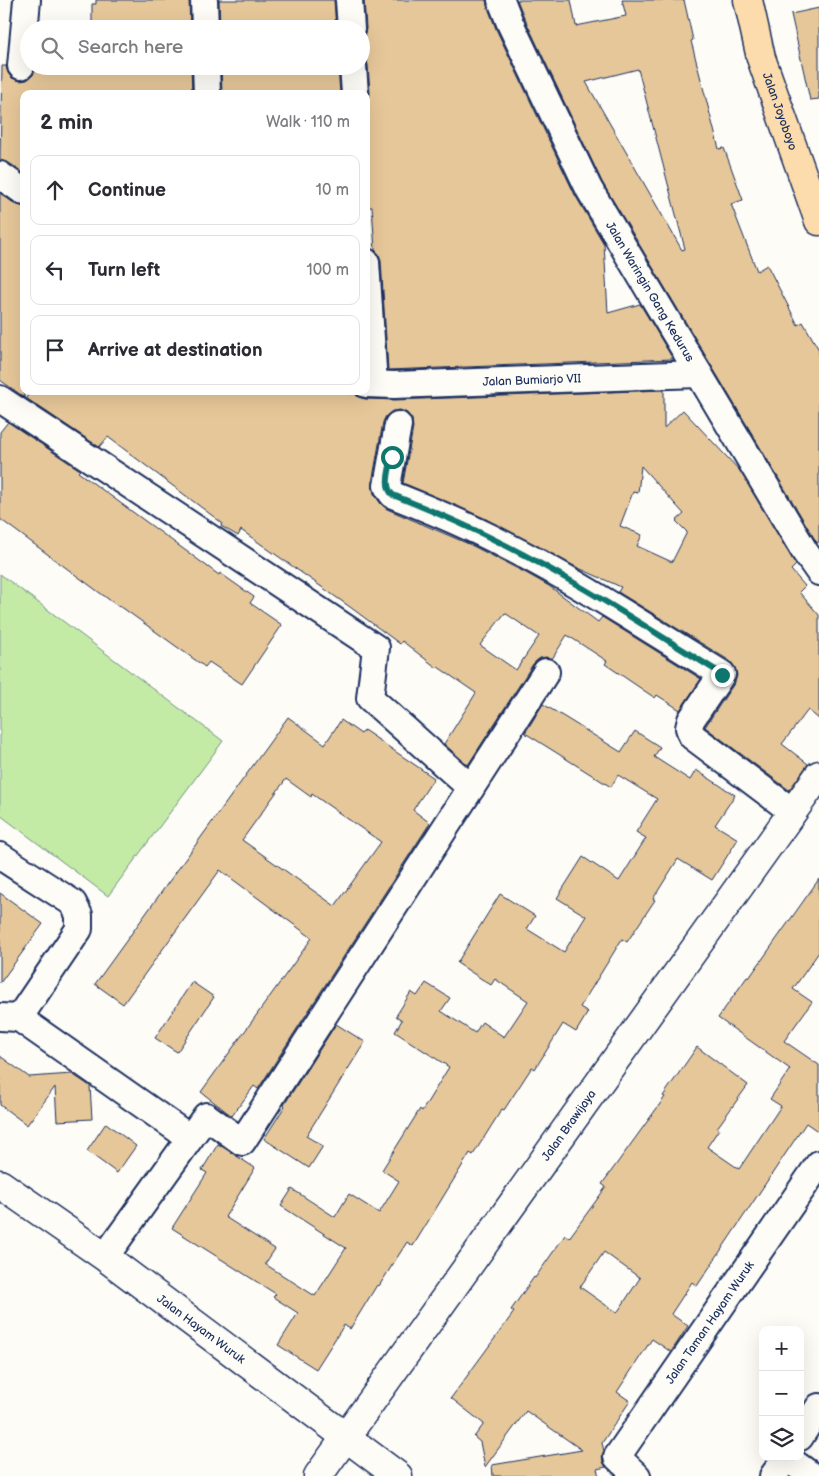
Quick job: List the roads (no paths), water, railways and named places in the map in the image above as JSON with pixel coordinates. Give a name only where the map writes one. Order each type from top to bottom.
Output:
[{"type":"main road","name":"Jalan Joyoboyo","points":[[748,0],[761,58],[819,221]]},
{"type":"street","points":[[25,20],[27,0]]},
{"type":"street","points":[[204,0],[205,20]]},
{"type":"street","points":[[349,0],[350,20]]},
{"type":"street","name":"Jalan Waringin Gang Kedurus","points":[[501,0],[510,23],[589,189],[805,552],[819,572]]},
{"type":"street","points":[[206,75],[207,90]]},
{"type":"street","points":[[354,75],[355,90]]},
{"type":"street","points":[[0,175],[20,189]]},
{"type":"street","name":"Jalan Bumiarjo VII","points":[[370,384],[394,385],[699,374]]},
{"type":"street","points":[[0,399],[376,648],[370,698],[471,788]]},
{"type":"street","points":[[398,425],[387,486],[393,495],[436,512],[505,545],[581,587],[722,674],[691,720],[689,728],[692,736],[793,812]]},
{"type":"street","points":[[105,1257],[206,1116],[242,1142],[546,672]]},
{"type":"street","name":"Jalan Brawijaya","points":[[318,1476],[819,775]]},
{"type":"street","points":[[0,856],[73,903],[79,915],[79,929],[9,1017],[190,1138]]},
{"type":"street","name":"Jalan Taman Hayam Wuruk","points":[[637,1476],[617,1457],[819,1164]]},
{"type":"street","name":"Jalan Hayam Wuruk","points":[[0,1184],[105,1257],[398,1476]]},
{"type":"street","points":[[804,1430],[819,1407]]},
{"type":"street","points":[[773,1476],[785,1461]]},
{"type":"street","points":[[791,1461],[812,1476]]}]
